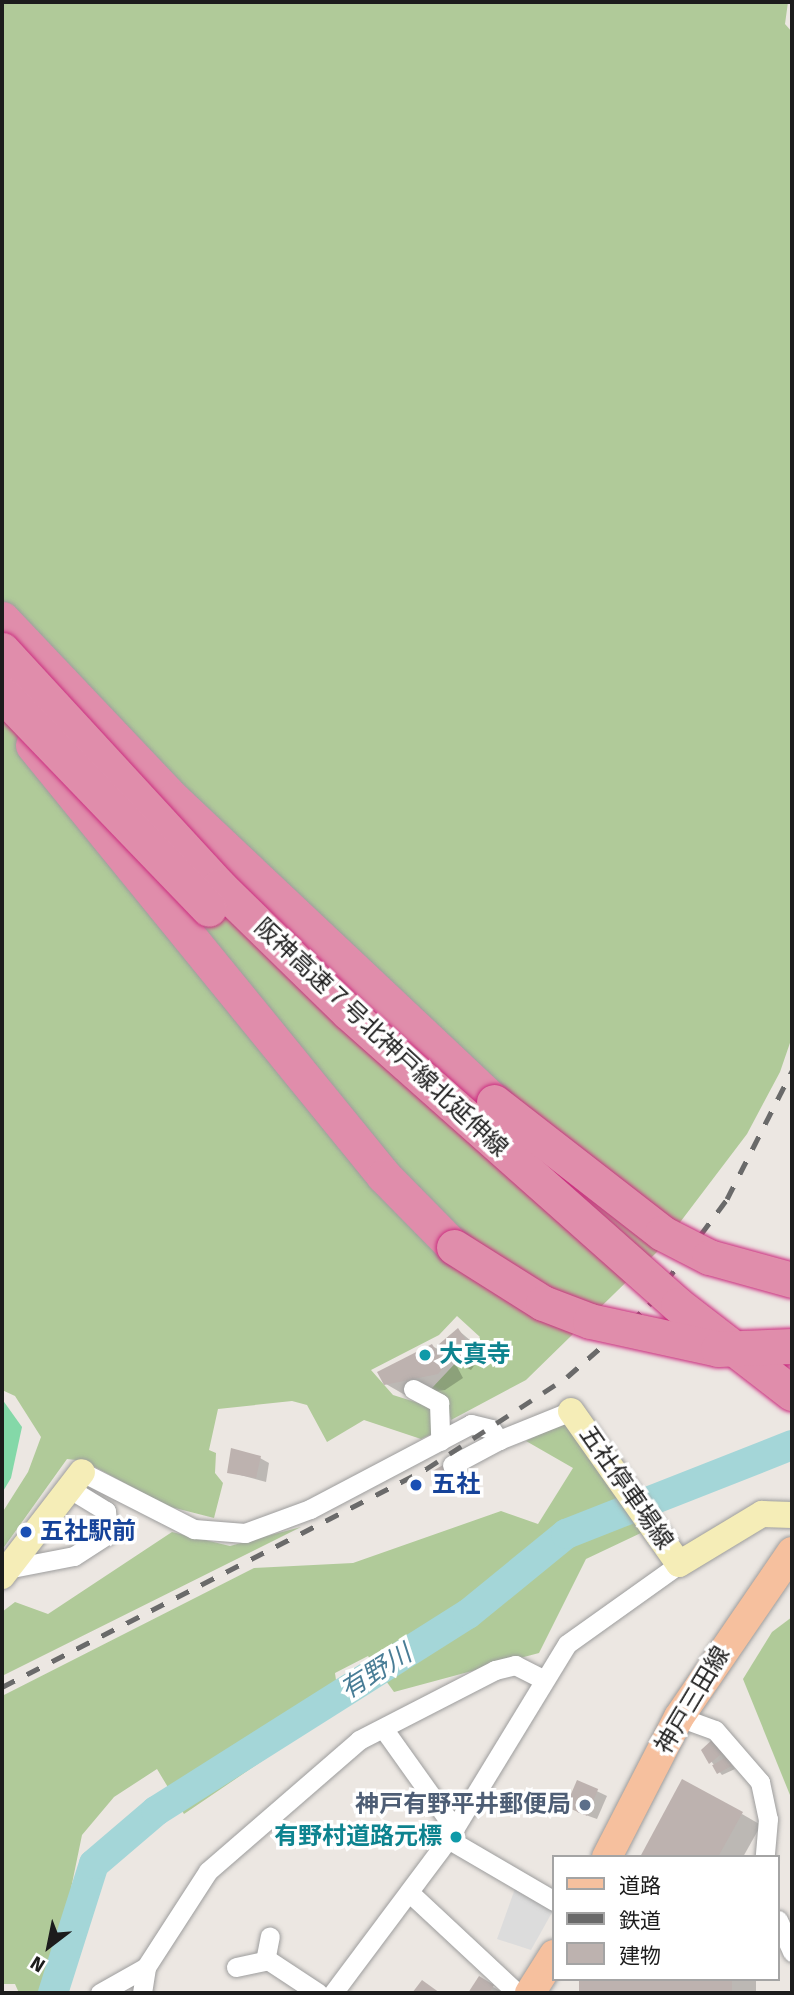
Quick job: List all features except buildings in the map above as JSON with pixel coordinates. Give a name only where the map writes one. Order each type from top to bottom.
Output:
[{"type":"highway","points":[[2,620],[174,800],[563,1161],[686,1245],[760,1275],[792,1280]]},
{"type":"highway","name":"阪神高速７号北神戸線北延伸線","points":[[2,650],[219,886],[348,1012],[678,1305],[792,1393]]},
{"type":"highway","name":"阪神高速７号北神戸線北延伸線","points":[[2,694],[250,950],[542,1211],[792,1417]]},
{"type":"highway","points":[[2,702],[414,1211],[454,1247],[543,1303],[590,1321],[718,1349],[792,1346]]},
{"type":"main road","name":"五社停車場線","points":[[571,1411],[655,1524],[679,1564],[762,1514],[792,1515]]},
{"type":"main road","points":[[7,1572],[76,1480]]},
{"type":"main road","name":"神戸三田線","points":[[608,1855],[679,1717],[792,1552]]},
{"type":"main road","points":[[530,1993],[552,1958]]},
{"type":"street","points":[[412,1389],[439,1403],[440,1441]]},
{"type":"street","points":[[452,1465],[499,1440],[571,1411]]},
{"type":"street","points":[[76,1480],[194,1529],[232,1535],[310,1509],[477,1422],[499,1440]]},
{"type":"street","points":[[7,1572],[74,1556],[108,1534],[106,1511],[76,1480]]},
{"type":"street","points":[[333,1993],[411,1894],[451,1834],[543,1679],[567,1644],[679,1564]]},
{"type":"street","points":[[142,1993],[146,1967],[208,1871],[359,1740],[385,1731],[495,1670],[515,1665],[543,1679]]},
{"type":"street","points":[[679,1717],[715,1730],[760,1782],[768,1819],[765,1855]]},
{"type":"street","points":[[385,1731],[451,1834],[552,1900]]},
{"type":"street","points":[[411,1894],[517,1993]]},
{"type":"street","points":[[780,1925],[792,1952]]},
{"type":"street","points":[[265,1961],[270,1936]]},
{"type":"street","points":[[236,1967],[265,1961],[318,1993]]},
{"type":"street","points":[[100,1993],[146,1967]]},
{"type":"green space","points":[[2,2],[788,2],[785,24],[792,32],[792,1037],[780,1072],[747,1134],[659,1250],[526,1380],[451,1420],[446,1402],[431,1389],[480,1337],[457,1316],[439,1335],[371,1370],[393,1395],[431,1407],[434,1433],[421,1439],[364,1420],[327,1442],[307,1405],[292,1401],[218,1409],[209,1450],[216,1453],[215,1473],[223,1483],[214,1518],[167,1506],[84,1461],[67,1459],[2,1550],[2,1513],[28,1472],[41,1437],[15,1396],[2,1390]]},
{"type":"green space","points":[[2,1399],[22,1427],[11,1478],[2,1493]]},
{"type":"green space","points":[[566,1420],[643,1532],[586,1559],[539,1653],[394,1692],[368,1656],[335,1673],[340,1708],[184,1814],[157,1769],[114,1797],[82,1835],[68,1903],[77,1941],[63,1993],[19,1993],[15,1984],[2,1984],[2,1696],[254,1568],[353,1563],[501,1511],[538,1524],[573,1468],[526,1441]]},
{"type":"green space","points":[[301,1527],[2,1676],[2,1612],[15,1602],[48,1614],[172,1532],[230,1546]]},
{"type":"green space","points":[[792,1617],[792,1800],[743,1679],[772,1632]]},
{"type":"shaded area","points":[[516,1886],[552,1908],[552,1913],[531,1950],[497,1939]]},
{"type":"waterway","name":"有野川","points":[[53,1993],[94,1864],[156,1811],[468,1614],[566,1534],[792,1445]]},
{"type":"railway","points":[[2,1687],[426,1469],[567,1377],[649,1305],[727,1199],[792,1071]]},
{"type":"place","name":"大真寺","points":[[425,1355]]},
{"type":"place","name":"五社","points":[[416,1485]]},
{"type":"place","name":"五社駅前","points":[[26,1532]]},
{"type":"place","name":"神戸有野平井郵便局","points":[[585,1805]]},
{"type":"place","name":"有野村道路元標","points":[[456,1837]]}]
